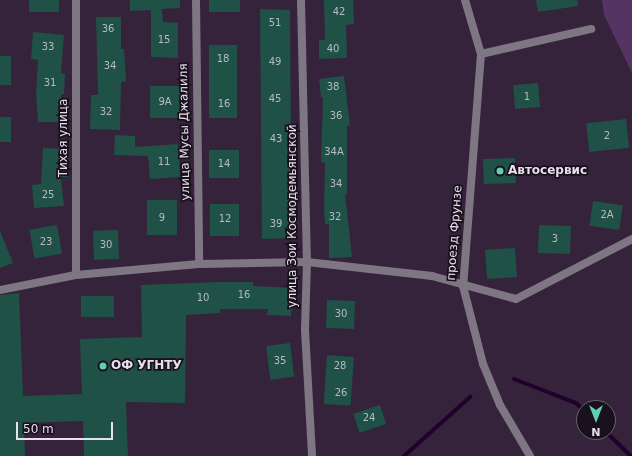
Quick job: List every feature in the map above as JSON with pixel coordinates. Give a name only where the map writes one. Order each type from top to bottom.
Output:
[{"type":"street","name":"Тихая улица","points":[[76,0],[76,275]]},
{"type":"street","name":"улица Мусы Джалиля","points":[[196,0],[199,264]]},
{"type":"street","name":"улица Зои Космодемьянской","points":[[301,0],[307,262],[305,330],[312,456]]},
{"type":"street","name":"проезд Фрунзе","points":[[465,0],[481,54],[463,286],[484,364],[500,405],[530,456]]},
{"type":"street","points":[[481,54],[591,29]]},
{"type":"street","points":[[0,290],[76,275],[199,264],[307,262],[432,276],[463,286],[516,299],[632,239]]},
{"type":"shaded area","points":[[602,0],[632,0],[632,73],[604,15]]},
{"type":"building","points":[[29,0],[59,0],[59,12],[29,12]]},
{"type":"building","points":[[130,0],[180,0],[180,8],[162,9],[163,22],[178,23],[178,58],[151,57],[151,10],[130,11]]},
{"type":"building","points":[[209,0],[240,0],[240,12],[209,12]]},
{"type":"building","points":[[324,0],[353,0],[354,24],[346,25],[347,58],[319,59],[319,40],[325,40]]},
{"type":"building","points":[[536,0],[577,0],[578,6],[538,12]]},
{"type":"building","points":[[260,9],[290,10],[291,164],[294,193],[290,194],[291,238],[262,239]]},
{"type":"building","points":[[96,17],[121,17],[121,49],[124,49],[126,81],[121,82],[120,130],[90,129],[91,95],[98,95]]},
{"type":"building","points":[[33,32],[64,35],[61,73],[65,74],[64,94],[61,94],[62,122],[38,122],[36,93],[38,60],[31,59]]},
{"type":"building","points":[[209,45],[237,45],[237,118],[209,118]]},
{"type":"building","points":[[0,56],[11,56],[11,85],[0,85]]},
{"type":"building","points":[[344,76],[350,126],[347,126],[347,194],[345,194],[352,257],[329,258],[329,224],[325,224],[324,212],[325,163],[321,162],[323,97],[321,97],[319,79]]},
{"type":"building","points":[[538,83],[540,107],[515,109],[513,85]]},
{"type":"building","points":[[150,86],[180,86],[180,118],[150,118]]},
{"type":"building","points":[[0,117],[11,117],[11,142],[0,142]]},
{"type":"building","points":[[626,119],[629,148],[589,152],[586,123]]},
{"type":"building","points":[[115,135],[135,136],[135,147],[178,144],[180,177],[150,179],[148,156],[114,155]]},
{"type":"building","points":[[43,148],[69,149],[68,177],[61,177],[64,206],[34,208],[32,185],[41,184]]},
{"type":"building","points":[[209,150],[239,150],[239,178],[209,178]]},
{"type":"building","name":"Автосервис","points":[[515,158],[516,183],[484,184],[483,159]]},
{"type":"building","points":[[147,200],[177,200],[177,235],[147,235]]},
{"type":"building","points":[[593,201],[623,205],[619,230],[590,226]]},
{"type":"building","points":[[210,204],[239,204],[239,236],[210,236]]},
{"type":"building","points":[[57,225],[62,254],[34,258],[29,230]]},
{"type":"building","points":[[539,225],[571,226],[570,254],[538,253]]},
{"type":"building","points":[[118,230],[119,259],[94,260],[93,231]]},
{"type":"building","points":[[0,231],[13,263],[0,268]]},
{"type":"building","points":[[515,248],[517,277],[487,279],[485,250]]},
{"type":"building","points":[[253,282],[253,286],[293,288],[291,316],[267,315],[268,309],[220,309],[220,313],[186,315],[185,403],[126,402],[128,456],[84,456],[83,421],[24,423],[25,456],[0,456],[0,295],[19,293],[23,396],[82,394],[80,339],[142,337],[141,285]]},
{"type":"building","points":[[81,296],[114,296],[114,317],[81,317]]},
{"type":"building","points":[[327,300],[355,301],[354,329],[326,328]]},
{"type":"building","points":[[290,343],[294,377],[270,380],[266,346]]},
{"type":"building","points":[[327,355],[354,357],[351,406],[324,404]]},
{"type":"building","points":[[380,405],[386,424],[360,433],[353,414]]},
{"type":"waterway","points":[[514,379],[576,403]]},
{"type":"waterway","points":[[404,456],[470,397]]},
{"type":"waterway","points":[[614,440],[631,456]]},
{"type":"place","name":"Автосервис","points":[[500,171]]},
{"type":"place","name":"ОФ УГНТУ","points":[[103,366]]}]
